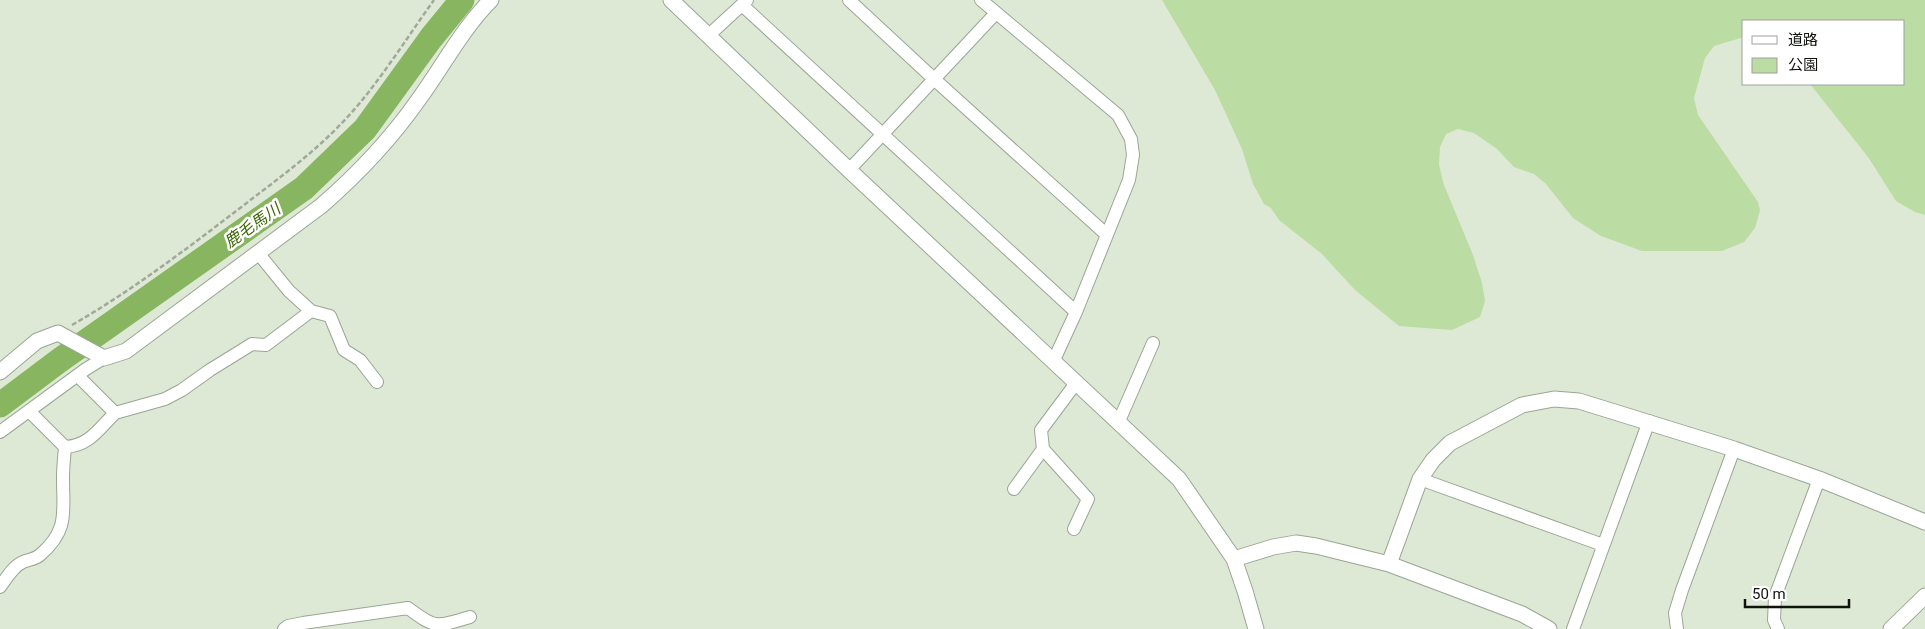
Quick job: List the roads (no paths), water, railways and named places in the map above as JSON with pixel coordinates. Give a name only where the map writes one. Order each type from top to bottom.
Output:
[{"type":"street","points":[[0,432],[104,358],[126,351],[321,206],[371,160],[419,100],[474,17],[491,0]]},
{"type":"street","points":[[671,0],[849,170],[1179,479],[1234,559],[1246,591],[1256,629]]},
{"type":"street","points":[[850,0],[934,79],[1107,235]]},
{"type":"street","points":[[981,0],[1118,115],[1131,140],[1133,155],[1129,180],[1054,362]]},
{"type":"street","points":[[709,35],[744,2],[882,136],[1076,312]]},
{"type":"street","points":[[849,170],[996,13]]},
{"type":"street","points":[[258,253],[289,291],[311,311],[330,316],[344,350],[360,360],[377,382]]},
{"type":"street","points":[[65,448],[76,446],[88,440],[116,414],[165,399],[182,390],[252,344],[266,345],[311,311]]},
{"type":"street","points":[[0,372],[37,341],[48,335],[61,334],[104,358]]},
{"type":"street","points":[[1119,421],[1153,343]]},
{"type":"street","points":[[78,376],[116,414]]},
{"type":"street","points":[[1074,529],[1088,499],[1043,449],[1041,430],[1076,384]]},
{"type":"street","points":[[1389,564],[1420,479],[1450,442],[1522,405],[1554,398],[1579,401],[1734,449],[1819,479],[1925,522]]},
{"type":"street","points":[[0,438],[28,412]]},
{"type":"street","points":[[0,587],[17,565],[33,560],[52,544],[63,521],[65,511],[63,478],[65,448],[28,412]]},
{"type":"street","points":[[1572,629],[1649,422]]},
{"type":"street","points":[[1014,489],[1043,449]]},
{"type":"street","points":[[1677,629],[1675,613],[1682,590],[1734,449]]},
{"type":"street","points":[[1420,479],[1604,545]]},
{"type":"street","points":[[1778,629],[1774,620],[1775,597],[1819,479]]},
{"type":"street","points":[[1234,559],[1273,547],[1296,543],[1389,564],[1513,610],[1549,629]]},
{"type":"street","points":[[1891,629],[1925,596]]},
{"type":"street","points":[[284,629],[288,626],[303,623],[408,608],[428,624],[440,626],[470,617]]},
{"type":"waterway","name":"鹿毛馬川","points":[[0,405],[60,360],[304,188],[365,129],[431,38],[462,0]]}]
